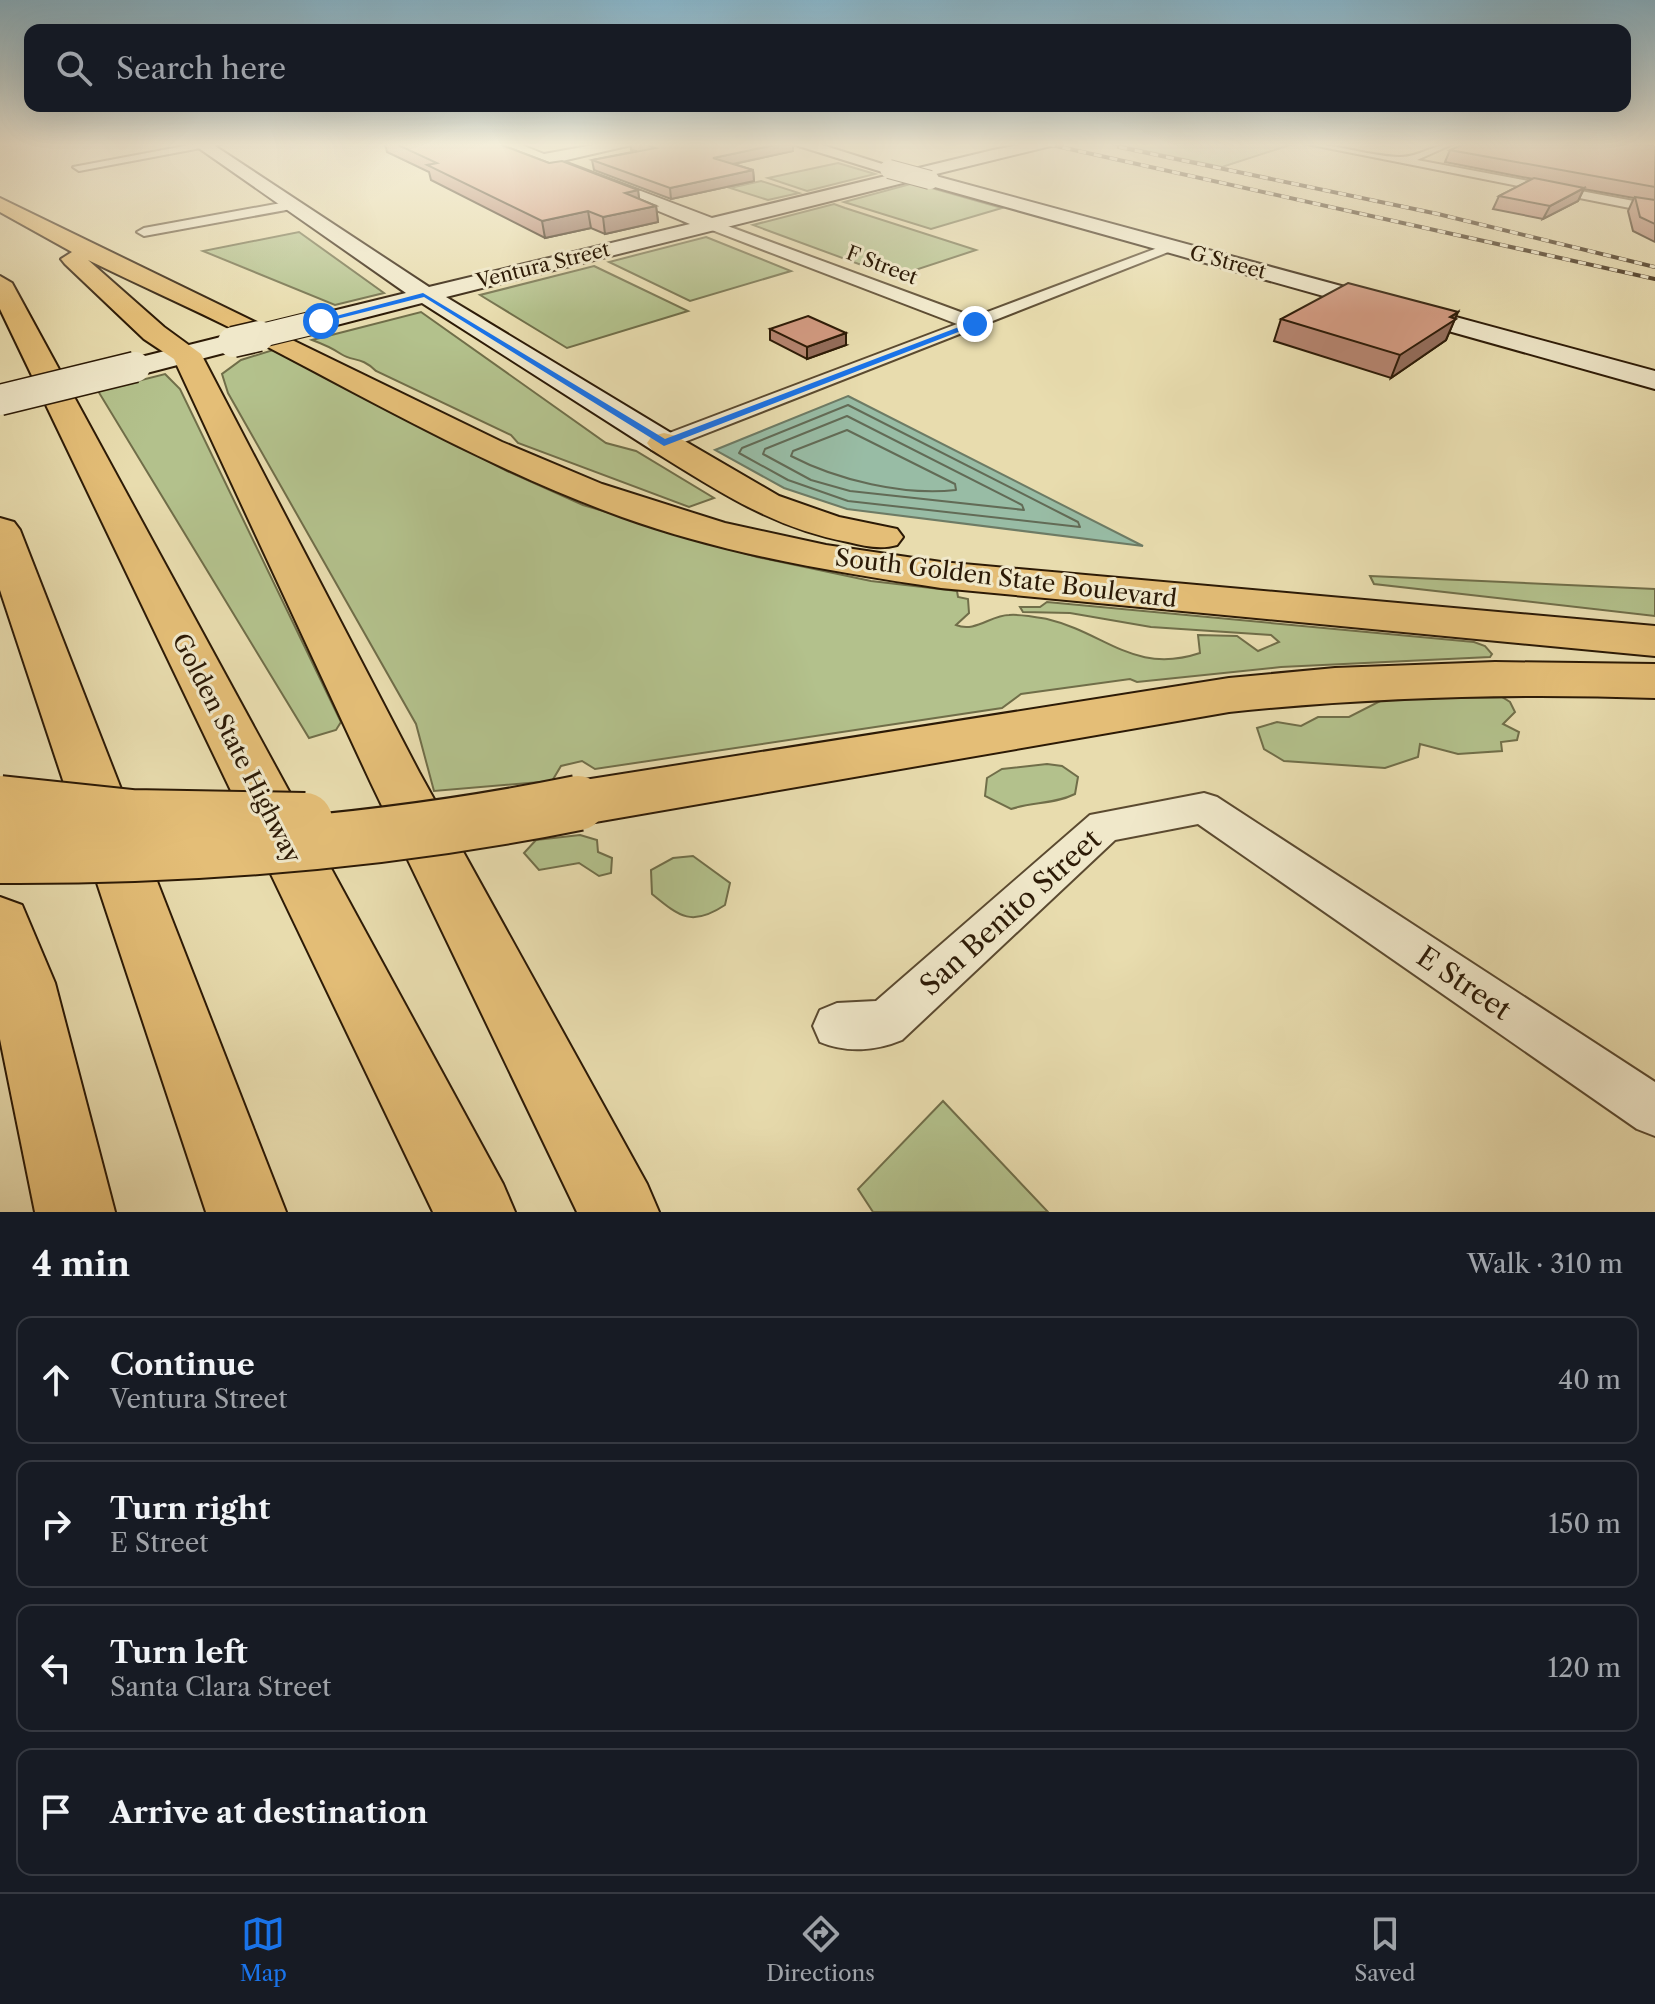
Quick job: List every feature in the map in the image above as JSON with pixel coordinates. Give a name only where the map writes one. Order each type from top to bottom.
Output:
[{"type":"highway","name":"South Golden State Boulevard","points":[[0,204],[35,225],[172,289],[510,457],[638,510],[702,530],[860,564],[941,575],[1655,638]]},
{"type":"highway","points":[[35,225],[154,333],[184,354],[398,783],[619,1212]]},
{"type":"highway","name":"Golden State Highway","points":[[0,283],[475,1212]]},
{"type":"highway","points":[[664,443],[766,504],[852,531],[1655,638]]},
{"type":"highway","points":[[0,530],[246,1212]]},
{"type":"highway","points":[[0,856],[134,858],[327,845],[484,823],[578,803],[1229,695],[1331,684],[1440,678],[1655,681]]},
{"type":"highway","points":[[0,803],[132,817],[224,821],[354,819],[578,803]]},
{"type":"highway","points":[[0,925],[22,983],[75,1212]]},
{"type":"street","points":[[286,201],[425,295],[664,443],[1173,247]]},
{"type":"street","name":"F Street","points":[[649,201],[975,324]]},
{"type":"street","name":"Ventura Street","points":[[0,400],[805,201]]},
{"type":"street","name":"G Street","points":[[1005,201],[1655,380]]},
{"type":"street","points":[[1611,201],[1655,209]]},
{"type":"street","points":[[144,232],[292,205]]},
{"type":"street","name":"San Benito Street","points":[[837,1026],[885,1024],[1104,826],[1204,808],[1273,854]]},
{"type":"street","name":"E Street","points":[[1273,854],[1655,1111]]},
{"type":"shaded area","points":[[976,201],[1002,208],[931,229],[844,202]]},
{"type":"shaded area","points":[[834,204],[976,250],[894,277],[753,225]]},
{"type":"shaded area","points":[[299,232],[384,293],[335,305],[203,251]]},
{"type":"shaded area","points":[[706,237],[791,271],[690,301],[609,262]]},
{"type":"shaded area","points":[[594,266],[688,311],[567,348],[480,295]]},
{"type":"shaded area","points":[[421,312],[606,443],[636,451],[714,498],[689,507],[518,443],[511,435],[376,371],[366,363],[312,340]]},
{"type":"shaded area","points":[[273,350],[507,471],[583,505],[757,557],[871,581],[957,591],[958,597],[968,599],[969,613],[956,625],[963,627],[1002,616],[1047,619],[1068,625],[1121,650],[1157,659],[1200,653],[1198,635],[1237,636],[1258,651],[1279,642],[1271,635],[1151,627],[1070,613],[1023,612],[1020,607],[1040,607],[1047,602],[1474,642],[1485,646],[1492,654],[1490,657],[1281,667],[1137,682],[1130,679],[1021,694],[1002,708],[595,769],[582,761],[561,766],[552,781],[434,791],[416,724],[228,393],[222,374],[241,360]]},
{"type":"shaded area","points":[[165,374],[180,389],[341,722],[336,730],[309,738],[98,391]]},
{"type":"shaded area","points":[[1370,576],[1655,589],[1655,616],[1374,584]]},
{"type":"shaded area","points":[[1494,692],[1510,702],[1515,712],[1503,724],[1519,732],[1517,740],[1501,742],[1502,751],[1458,754],[1420,744],[1418,757],[1385,768],[1284,761],[1264,749],[1257,728],[1277,722],[1301,726],[1318,717],[1349,717],[1390,696]]},
{"type":"shaded area","points":[[1047,764],[1062,766],[1078,777],[1075,794],[1060,800],[1011,809],[985,796],[987,778],[1002,769]]},
{"type":"shaded area","points":[[580,835],[597,840],[598,852],[612,858],[611,873],[599,876],[579,863],[539,870],[524,853],[536,840]]},
{"type":"shaded area","points":[[693,856],[730,883],[725,905],[704,916],[695,917],[671,909],[652,894],[651,870],[673,858]]},
{"type":"shaded area","points":[[943,1101],[1048,1212],[873,1212],[858,1189]]},
{"type":"water","points":[[848,396],[1143,546],[847,509],[784,488],[715,450]]},
{"type":"building","points":[[500,201],[643,201],[656,206],[603,217],[588,211],[542,221]]},
{"type":"building","points":[[1522,201],[1560,201],[1550,206]]},
{"type":"building","points":[[1636,201],[1655,201],[1655,224],[1640,217]]},
{"type":"building","points":[[1348,283],[1458,312],[1450,317],[1456,319],[1400,355],[1281,319]]},
{"type":"building","points":[[808,316],[846,333],[807,347],[770,329]]},
{"type":"railway","points":[[1302,201],[1655,279]]},
{"type":"railway","points":[[1374,201],[1655,267]]},
{"type":"route","points":[[321,321],[425,295],[664,443],[975,324]]}]
